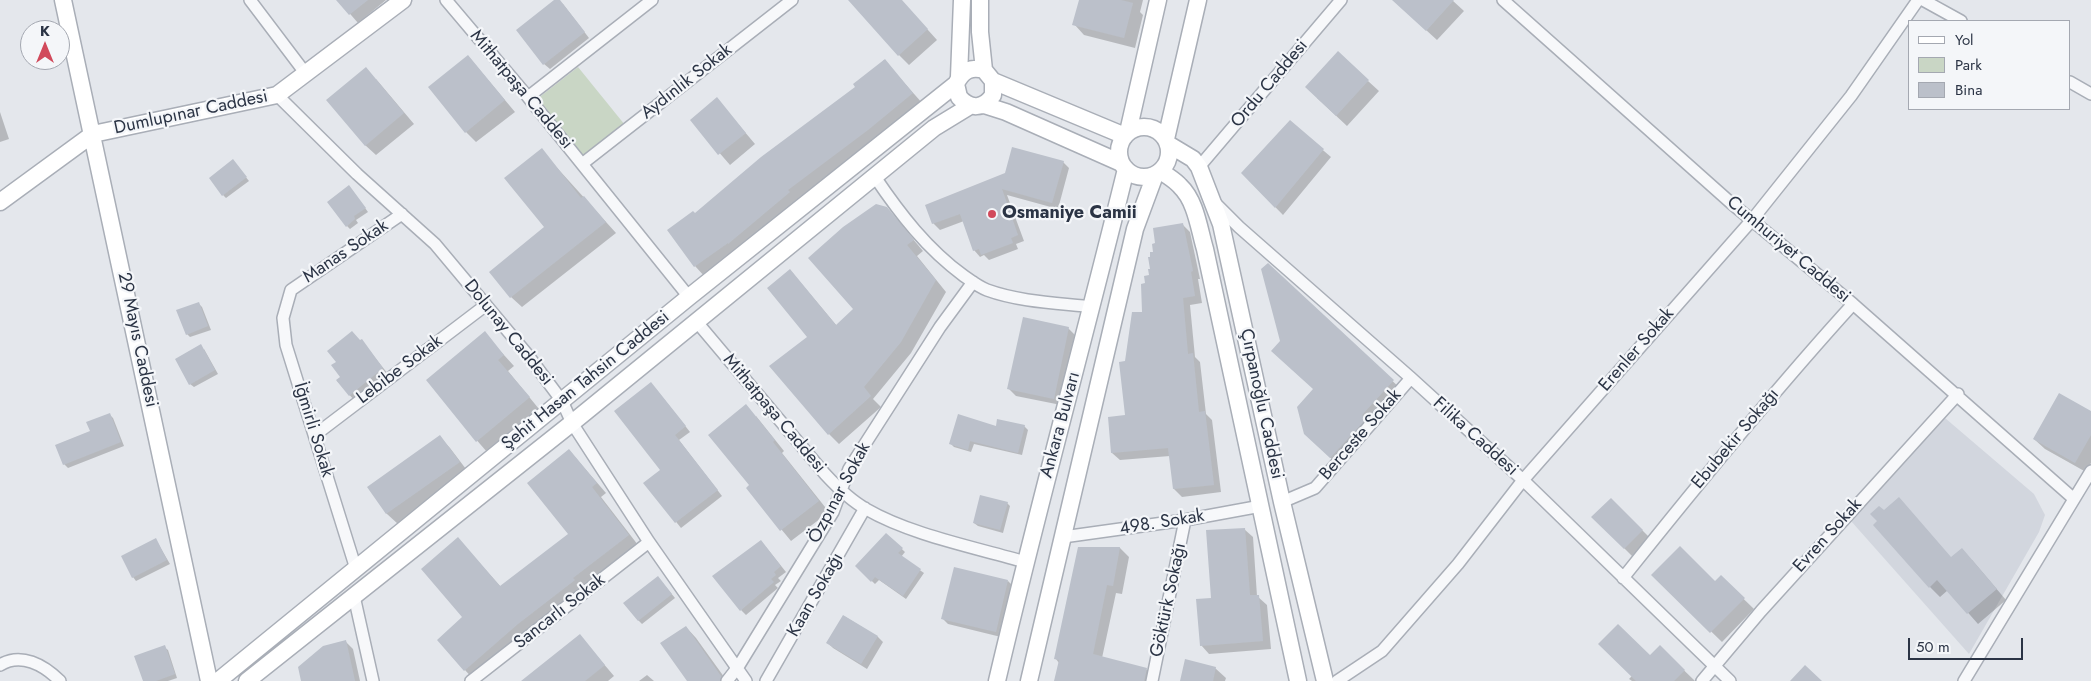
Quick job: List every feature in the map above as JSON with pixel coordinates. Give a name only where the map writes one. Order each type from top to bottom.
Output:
[{"type":"main road","name":"29 Mayıs Caddesi","points":[[63,0],[208,681]]},
{"type":"main road","name":"Dumlupınar Caddesi","points":[[0,202],[93,134],[276,95],[403,0]]},
{"type":"main road","points":[[962,0],[958,80],[959,97],[977,105],[1006,112],[1124,166],[1139,176],[1158,173]]},
{"type":"main road","points":[[977,105],[993,95],[980,32],[980,0]]},
{"type":"main road","name":"Ankara Bulvarı","points":[[997,681],[1025,562],[1093,307],[1124,166],[1119,151],[1126,134],[1158,0]]},
{"type":"main road","name":"Ankara Bulvarı","points":[[1029,681],[1135,229],[1158,173],[1169,158],[1167,141],[1198,0]]},
{"type":"main road","name":"Şehit Hasan Tahsin Caddesi","points":[[218,681],[970,69],[989,76]]},
{"type":"main road","points":[[989,76],[1126,134],[1139,127],[1152,127],[1162,134],[1167,141]]},
{"type":"main road","name":"Şehit Hasan Tahsin Caddesi","points":[[247,681],[572,423],[934,128],[977,105]]},
{"type":"main road","name":"Çırpanoğlu Caddesi","points":[[1167,141],[1193,159],[1198,167],[1212,200],[1226,246],[1282,502],[1325,681]]},
{"type":"main road","name":"Çırpanoğlu Caddesi","points":[[1158,173],[1181,186],[1193,205],[1215,289],[1298,681]]},
{"type":"street","points":[[250,0],[306,74]]},
{"type":"street","name":"Mithatpaşa Caddesi","points":[[446,0],[528,97],[689,297]]},
{"type":"street","points":[[528,97],[652,0]]},
{"type":"street","name":"Aydınlık Sokak","points":[[582,164],[792,0]]},
{"type":"street","name":"Ordu Caddesi","points":[[1198,167],[1341,0]]},
{"type":"street","name":"Cumhuriyet Caddesi","points":[[1503,0],[1752,220],[1958,394],[2074,499]]},
{"type":"street","name":"Erenler Sokak","points":[[1337,681],[1382,651],[1458,564],[1523,480],[1752,220],[1850,96],[1918,0]]},
{"type":"street","points":[[1923,0],[1959,20]]},
{"type":"street","points":[[2071,83],[2091,94]]},
{"type":"street","name":"Dolunay Caddesi","points":[[276,95],[357,174],[435,244],[528,354],[562,401],[572,423],[649,542],[746,681]]},
{"type":"street","points":[[875,177],[898,211],[933,251],[986,290],[1008,296],[1093,307]]},
{"type":"street","name":"Filika Caddesi","points":[[1212,200],[1239,227],[1411,378],[1523,480],[1730,681]]},
{"type":"street","name":"Manas Sokak","points":[[291,290],[402,214]]},
{"type":"street","name":"Özpınar Sokak","points":[[727,681],[738,667],[834,512],[849,469],[940,328],[973,282]]},
{"type":"street","name":"İğmirli Sokak","points":[[291,290],[283,318],[286,345],[356,568]]},
{"type":"street","name":"Ebubekir Sokağı","points":[[1623,578],[1713,466],[1800,363],[1853,304]]},
{"type":"street","name":"Lebibe Sokak","points":[[315,435],[486,305]]},
{"type":"street","name":"Mithatpaşa Caddesi","points":[[696,321],[819,467],[842,491],[865,508],[902,526],[1025,562]]},
{"type":"street","name":"Berceste Sokak","points":[[1282,502],[1315,488],[1411,378]]},
{"type":"street","name":"Evren Sokak","points":[[1702,681],[1761,611],[1958,394]]},
{"type":"street","points":[[1964,681],[2091,471]]},
{"type":"street","name":"498. Sokak","points":[[1062,537],[1185,520],[1261,506]]},
{"type":"street","name":"Kaan Sokağı","points":[[766,681],[865,508]]},
{"type":"street","name":"Göktürk Sokağı","points":[[1152,681],[1185,520]]},
{"type":"street","name":"Sancarlı Sokak","points":[[471,681],[649,542]]},
{"type":"street","points":[[354,596],[372,681]]},
{"type":"street","points":[[0,664],[16,659],[36,663],[60,681]]},
{"type":"shaded area","points":[[1945,418],[2034,494],[2045,515],[2039,532],[1969,654],[1851,521]]},
{"type":"green space","points":[[578,67],[625,125],[584,157],[537,99]]},
{"type":"building","points":[[336,0],[368,0],[349,15]]},
{"type":"building","points":[[554,0],[560,0],[585,32],[543,65],[516,30]]},
{"type":"building","points":[[848,0],[902,0],[928,29],[898,56]]},
{"type":"building","points":[[1079,0],[1121,0],[1133,3],[1124,38],[1072,25]]},
{"type":"building","points":[[1392,0],[1454,0],[1426,31]]},
{"type":"building","points":[[1338,51],[1369,80],[1336,116],[1305,87]]},
{"type":"building","points":[[468,55],[505,100],[465,133],[428,87]]},
{"type":"building","points":[[885,59],[913,93],[868,130],[788,190],[790,192],[728,244],[694,267],[667,230],[693,211],[695,213],[761,157],[855,87],[853,84]]},
{"type":"building","points":[[366,67],[404,113],[365,146],[326,100]]},
{"type":"building","points":[[717,97],[746,133],[718,155],[690,120]]},
{"type":"building","points":[[1290,120],[1324,149],[1275,208],[1241,173]]},
{"type":"building","points":[[1012,147],[1064,161],[1052,203],[1002,189],[1018,235],[1011,238],[1013,243],[981,255],[979,249],[973,251],[960,214],[932,224],[925,205],[1005,173]]},
{"type":"building","points":[[542,148],[581,198],[584,196],[606,222],[510,298],[489,272],[544,227],[504,178]]},
{"type":"building","points":[[233,159],[247,177],[222,196],[209,178]]},
{"type":"building","points":[[349,185],[366,208],[354,216],[355,219],[346,227],[327,202]]},
{"type":"building","points":[[876,204],[887,207],[914,240],[907,245],[936,280],[901,342],[864,387],[871,396],[828,435],[769,366],[807,337],[767,288],[790,269],[836,325],[853,309],[808,258],[843,227]]},
{"type":"building","points":[[1183,223],[1193,271],[1191,272],[1195,296],[1183,298],[1188,354],[1193,353],[1199,412],[1205,411],[1214,485],[1173,489],[1168,448],[1111,453],[1108,417],[1125,415],[1119,362],[1125,361],[1132,312],[1142,312],[1141,284],[1145,283],[1144,276],[1149,275],[1148,257],[1150,257],[1150,252],[1153,252],[1152,244],[1155,243],[1153,228]]},
{"type":"building","points":[[1268,263],[1394,380],[1362,415],[1366,419],[1330,458],[1304,434],[1297,407],[1313,389],[1271,351],[1280,341],[1261,269]]},
{"type":"building","points":[[199,302],[208,326],[186,335],[176,310]]},
{"type":"building","points":[[1023,317],[1069,327],[1054,399],[1007,389]]},
{"type":"building","points":[[352,331],[360,340],[362,339],[383,368],[349,396],[336,380],[340,377],[331,365],[336,362],[327,351]]},
{"type":"building","points":[[485,331],[504,355],[498,360],[530,397],[476,442],[426,380]]},
{"type":"building","points":[[201,344],[215,370],[189,385],[175,359]]},
{"type":"building","points":[[651,382],[686,426],[675,435],[718,490],[675,523],[643,483],[660,470],[614,411]]},
{"type":"building","points":[[2059,393],[2091,411],[2091,435],[2075,463],[2033,439]]},
{"type":"building","points":[[746,404],[775,440],[773,442],[819,501],[780,531],[746,488],[749,485],[708,435]]},
{"type":"building","points":[[110,413],[121,442],[63,465],[55,445],[90,431],[86,422]]},
{"type":"building","points":[[958,414],[996,426],[997,419],[1025,425],[1018,453],[970,441],[968,450],[949,444]]},
{"type":"building","points":[[440,435],[460,462],[386,514],[367,487]]},
{"type":"building","points":[[569,449],[597,483],[592,487],[629,535],[573,578],[575,580],[518,624],[464,671],[437,640],[462,617],[421,569],[458,537],[500,586],[568,534],[527,483]]},
{"type":"building","points":[[980,495],[1008,502],[1000,530],[973,523]]},
{"type":"building","points":[[1899,497],[1951,557],[1962,548],[1997,589],[1967,614],[1937,580],[1929,588],[1873,525],[1877,521],[1870,514],[1879,506],[1884,510]]},
{"type":"building","points":[[1611,498],[1643,530],[1624,549],[1591,517]]},
{"type":"building","points":[[1245,528],[1250,595],[1259,595],[1263,641],[1200,646],[1196,599],[1211,598],[1206,530]]},
{"type":"building","points":[[886,533],[903,548],[898,553],[921,569],[903,596],[875,577],[871,582],[855,566]]},
{"type":"building","points":[[156,538],[167,560],[132,578],[121,556]]},
{"type":"building","points":[[761,540],[781,566],[774,572],[776,575],[771,579],[774,582],[740,611],[712,576]]},
{"type":"building","points":[[1680,546],[1715,581],[1721,575],[1745,598],[1710,633],[1651,575]]},
{"type":"building","points":[[1078,547],[1120,547],[1113,586],[1107,585],[1093,654],[1147,668],[1144,681],[1054,681],[1059,660],[1054,659]]},
{"type":"building","points":[[954,567],[1008,580],[996,632],[941,619]]},
{"type":"building","points":[[658,576],[672,594],[638,621],[623,603]]},
{"type":"building","points":[[843,615],[878,636],[861,664],[826,643]]},
{"type":"building","points":[[1618,624],[1650,655],[1660,645],[1685,670],[1674,681],[1636,681],[1598,644]]},
{"type":"building","points":[[686,626],[721,676],[720,681],[687,681],[660,643]]},
{"type":"building","points":[[580,634],[605,665],[585,681],[521,681]]},
{"type":"building","points":[[346,640],[355,681],[301,681],[298,667],[323,646]]},
{"type":"building","points":[[165,645],[175,674],[156,681],[143,681],[134,656]]},
{"type":"building","points":[[1185,659],[1216,667],[1213,681],[1180,681]]},
{"type":"building","points":[[1805,665],[1822,681],[1790,681]]},
{"type":"place","name":"Osmaniye Camii","points":[[992,214]]}]
